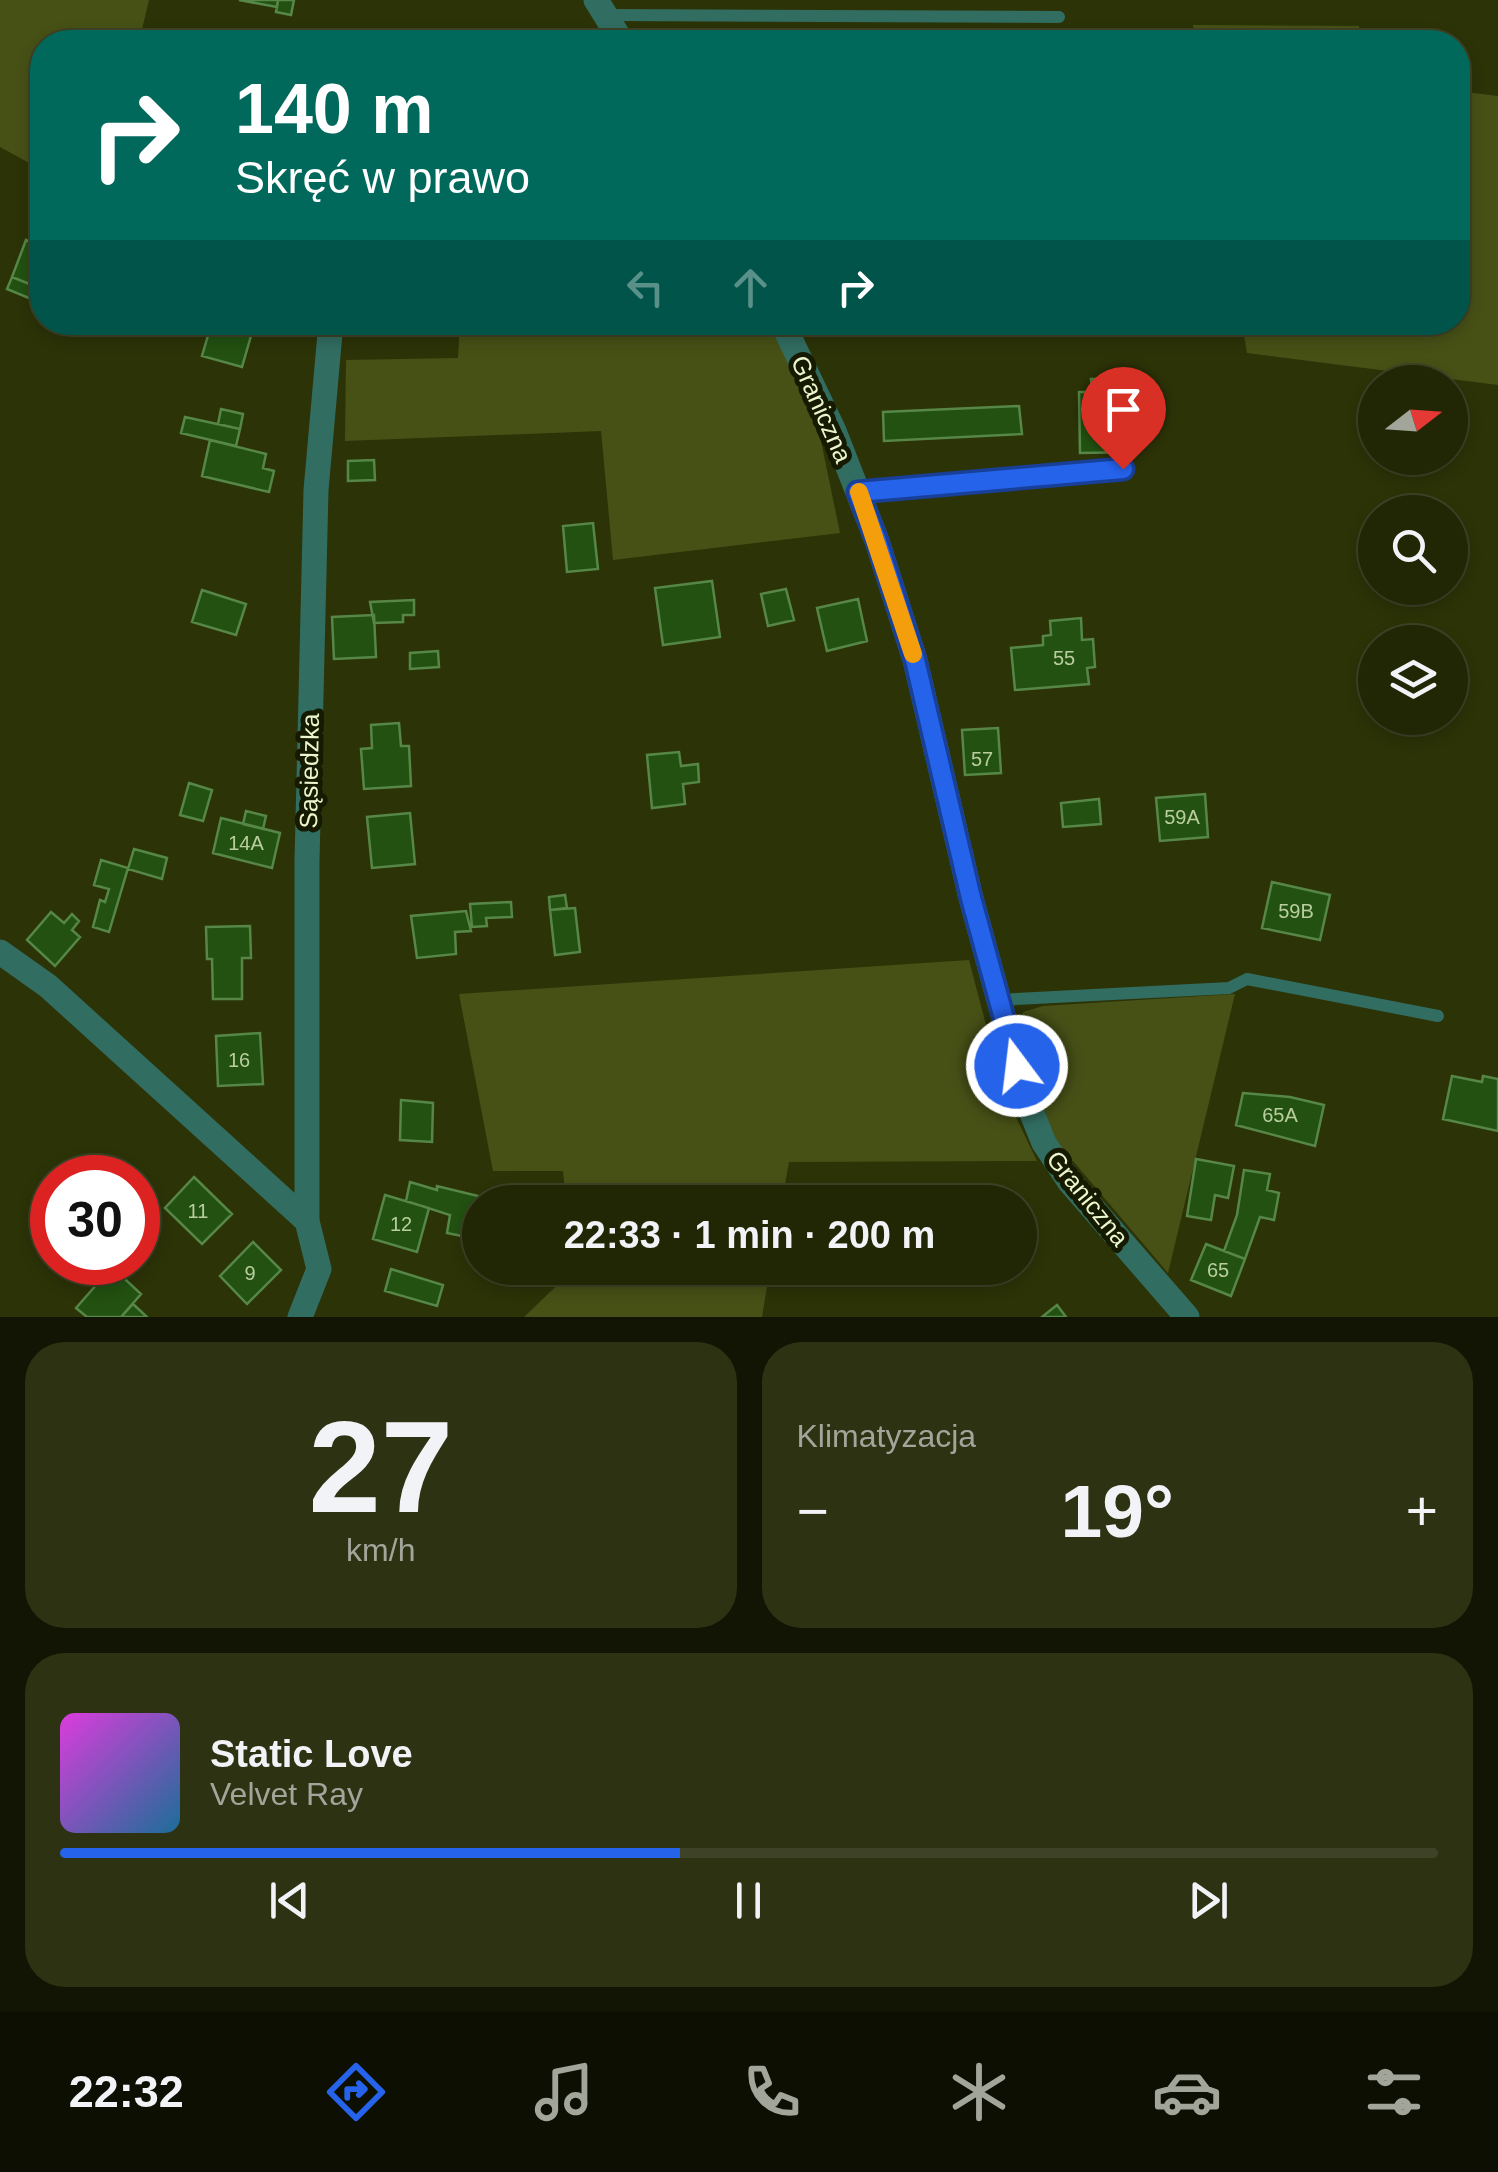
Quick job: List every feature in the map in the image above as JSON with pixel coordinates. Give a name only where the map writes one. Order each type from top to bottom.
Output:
[{"type":"street","points":[[600,8],[614,30]]},
{"type":"street","name":"Sąsiedzka","points":[[300,1317],[319,1269],[307,1221],[307,861],[316,490],[330,335]]},
{"type":"street","name":"Graniczna","points":[[788,335],[858,492],[915,660],[971,898],[1026,1099],[1044,1143],[1069,1182],[1188,1317]]},
{"type":"street","points":[[0,952],[48,986],[307,1221]]},
{"type":"lane","points":[[600,8],[1059,16]]},
{"type":"lane","points":[[858,492],[1123,469]]},
{"type":"lane","points":[[999,1000],[1229,988],[1247,979],[1438,1016]]},
{"type":"green space","points":[[0,0],[149,0],[142,30],[30,30],[30,163],[0,147]]},
{"type":"green space","points":[[1193,25],[1359,26],[1359,30],[1194,30]]},
{"type":"green space","points":[[1470,92],[1498,96],[1498,385],[1468,381],[1468,365],[1358,367],[1247,353],[1244,335],[1470,335]]},
{"type":"green space","points":[[459,335],[774,335],[815,412],[840,533],[613,560],[601,431],[345,441],[346,360],[458,358]]},
{"type":"green space","points":[[969,960],[1003,1090],[1037,1161],[789,1162],[785,1185],[564,1185],[563,1171],[493,1171],[459,994]]},
{"type":"green space","points":[[1235,994],[1168,1273],[1073,1161],[1066,1161],[1032,1088],[1016,1034],[1023,1012],[1043,1006]]},
{"type":"green space","points":[[557,1285],[767,1285],[762,1317],[524,1317]]},
{"type":"building","points":[[239,0],[278,0],[277,7]]},
{"type":"building","points":[[278,0],[294,0],[291,15],[276,12]]},
{"type":"building","points":[[26,240],[30,242],[30,284],[12,277]]},
{"type":"building","points":[[12,277],[30,284],[30,299],[7,289]]},
{"type":"building","points":[[208,335],[251,335],[242,367],[202,356]]},
{"type":"building","points":[[1134,378],[1135,452],[1080,453],[1079,392],[1092,392],[1091,379]]},
{"type":"building","points":[[1019,406],[1022,434],[884,441],[883,412]]},
{"type":"building","points":[[221,409],[243,414],[240,429],[218,424]]},
{"type":"building","points":[[185,417],[240,429],[236,446],[181,433]]},
{"type":"building","points":[[210,440],[266,454],[263,468],[274,471],[269,492],[202,476]]},
{"type":"building","points":[[374,460],[375,480],[348,481],[348,461]]},
{"type":"building","points":[[593,523],[598,569],[567,572],[563,526]]},
{"type":"building","points":[[712,581],[720,637],[663,645],[655,588]]},
{"type":"building","points":[[786,589],[794,620],[768,626],[761,594]]},
{"type":"building","points":[[202,590],[246,604],[236,635],[192,622]]},
{"type":"building","points":[[858,599],[867,641],[827,651],[817,608]]},
{"type":"building","points":[[414,600],[414,615],[403,615],[403,622],[374,623],[370,602]]},
{"type":"building","points":[[374,615],[376,657],[334,659],[332,617]]},
{"type":"building","points":[[1081,618],[1082,640],[1093,639],[1095,667],[1087,668],[1089,684],[1015,690],[1011,648],[1043,645],[1043,636],[1051,635],[1050,621]]},
{"type":"building","points":[[438,651],[439,667],[410,669],[410,653]]},
{"type":"building","points":[[399,723],[401,746],[409,746],[411,786],[364,789],[361,749],[372,748],[371,725]]},
{"type":"building","points":[[998,728],[1001,773],[965,775],[962,730]]},
{"type":"building","points":[[679,752],[681,766],[698,764],[699,782],[683,784],[685,804],[652,808],[647,755]]},
{"type":"building","points":[[189,783],[212,790],[203,821],[180,815]]},
{"type":"building","points":[[1205,794],[1208,837],[1160,841],[1156,798]]},
{"type":"building","points":[[1099,799],[1101,824],[1063,827],[1061,803]]},
{"type":"building","points":[[246,811],[266,816],[263,829],[243,824]]},
{"type":"building","points":[[410,813],[415,864],[372,868],[367,817]]},
{"type":"building","points":[[221,818],[280,833],[272,868],[213,853]]},
{"type":"building","points":[[134,849],[167,858],[162,879],[128,869]]},
{"type":"building","points":[[101,860],[128,868],[109,932],[93,927],[100,900],[105,902],[109,889],[94,885]]},
{"type":"building","points":[[1272,882],[1330,895],[1320,940],[1262,928]]},
{"type":"building","points":[[565,895],[567,908],[550,910],[549,897]]},
{"type":"building","points":[[511,902],[512,917],[486,918],[487,926],[472,927],[470,904]]},
{"type":"building","points":[[575,908],[580,952],[555,955],[550,910]]},
{"type":"building","points":[[466,911],[471,931],[455,932],[456,954],[417,958],[411,916]]},
{"type":"building","points":[[51,912],[64,923],[72,914],[79,921],[72,930],[80,937],[55,966],[27,940]]},
{"type":"building","points":[[250,926],[251,958],[242,958],[242,999],[213,999],[206,927]]},
{"type":"building","points":[[260,1033],[263,1084],[218,1086],[216,1036]]},
{"type":"building","points":[[1452,1076],[1482,1082],[1483,1076],[1498,1079],[1498,1131],[1443,1119]]},
{"type":"building","points":[[1243,1093],[1324,1105],[1315,1146],[1236,1125]]},
{"type":"building","points":[[401,1100],[433,1103],[432,1142],[400,1140]]},
{"type":"building","points":[[1196,1159],[1234,1166],[1228,1198],[1215,1195],[1211,1220],[1187,1216]]},
{"type":"building","points":[[1244,1170],[1270,1174],[1267,1190],[1279,1193],[1274,1220],[1260,1217],[1245,1259],[1224,1251],[1237,1215]]},
{"type":"building","points":[[194,1177],[232,1214],[202,1244],[165,1208]]},
{"type":"building","points":[[410,1182],[462,1192],[462,1236],[447,1233],[450,1215],[406,1201]]},
{"type":"building","points":[[385,1195],[429,1208],[417,1252],[373,1239]]},
{"type":"building","points":[[253,1242],[281,1270],[247,1304],[220,1276]]},
{"type":"building","points":[[1206,1244],[1245,1259],[1231,1296],[1191,1280]]},
{"type":"building","points":[[391,1269],[443,1285],[437,1306],[385,1291]]},
{"type":"building","points":[[96,1285],[131,1285],[141,1294],[121,1317],[87,1317],[76,1308]]},
{"type":"building","points":[[133,1304],[147,1317],[121,1317]]},
{"type":"building","points":[[1057,1305],[1066,1317],[1042,1317]]},
{"type":"slow traffic","points":[[859,492],[913,654]]},
{"type":"route","points":[[1017,1066],[971,898],[915,660],[858,492],[1123,469]]}]
